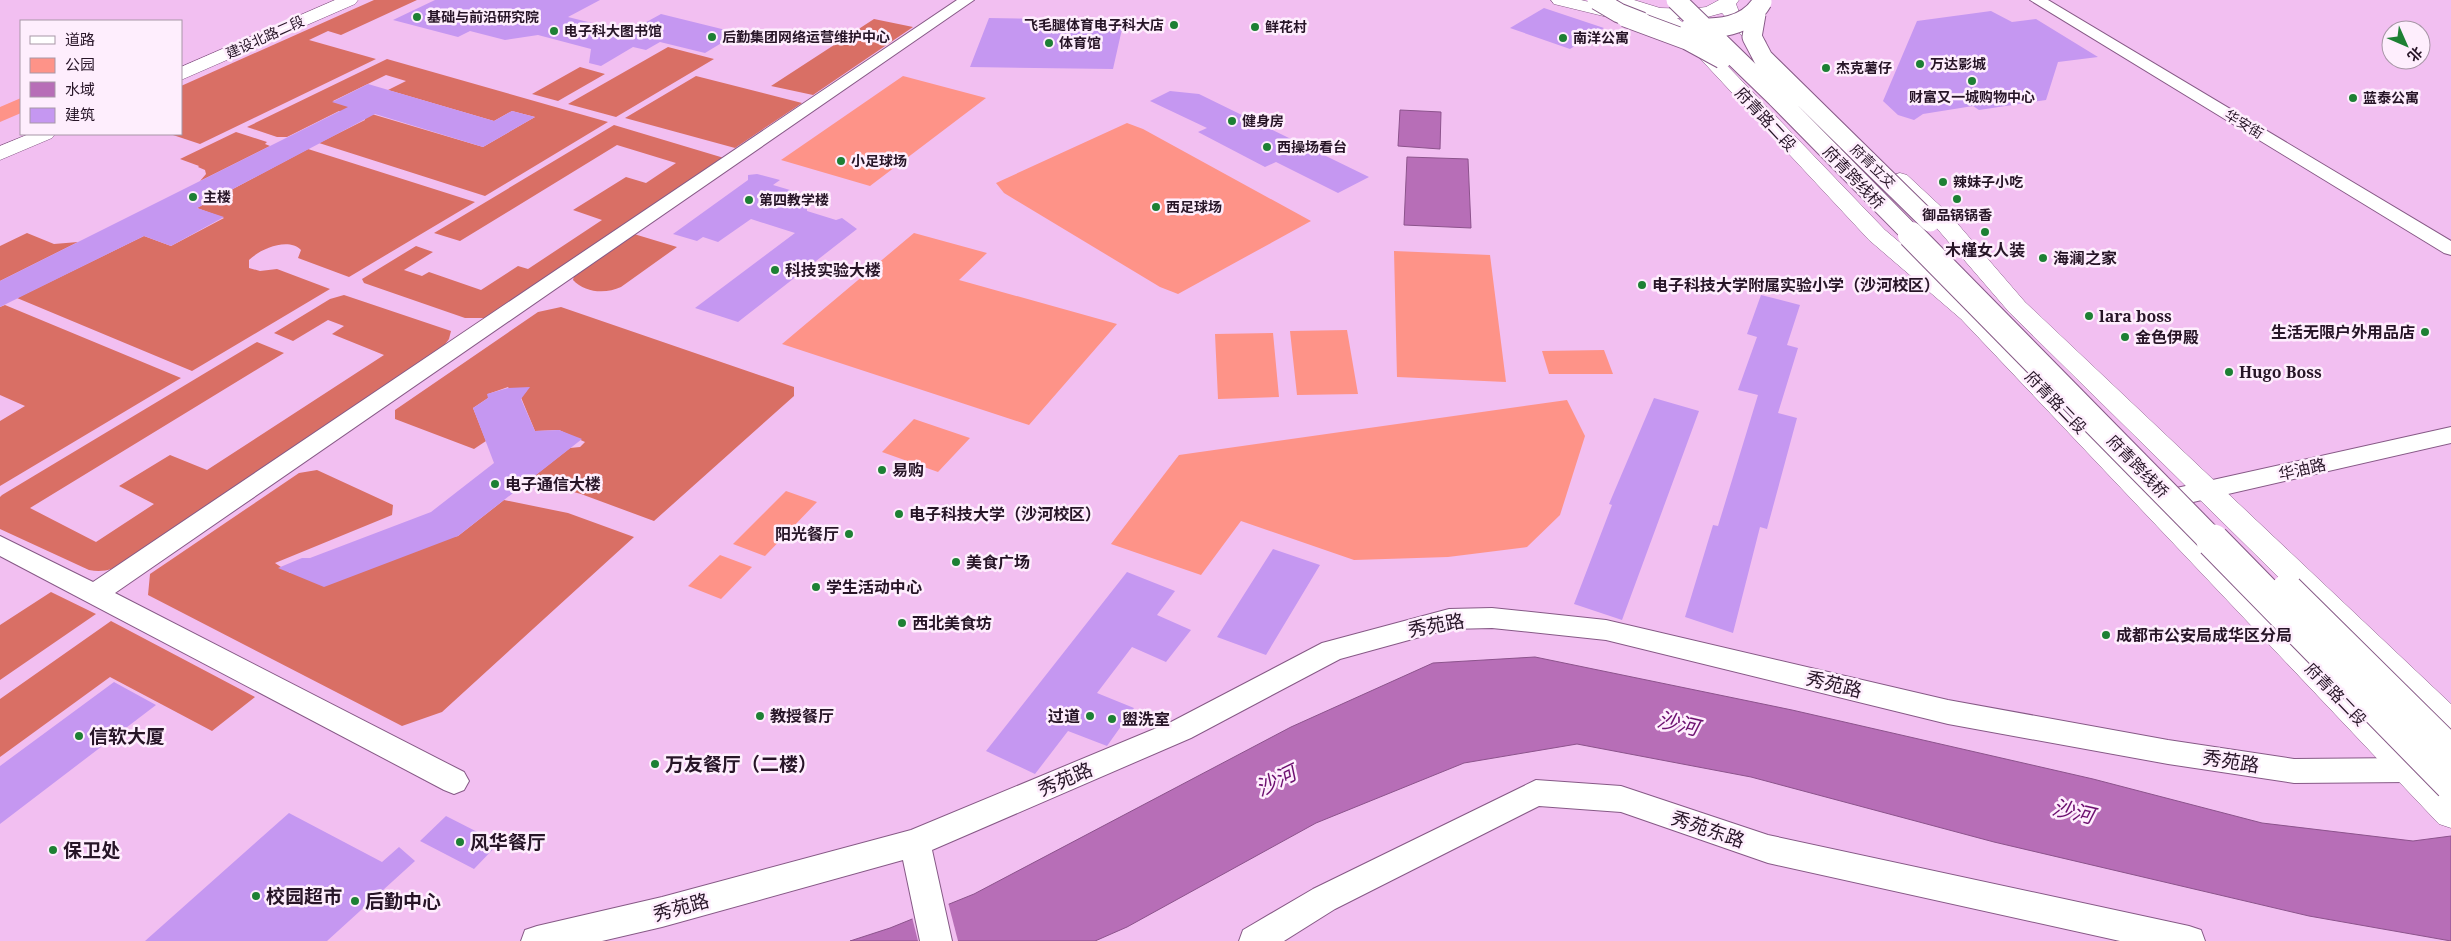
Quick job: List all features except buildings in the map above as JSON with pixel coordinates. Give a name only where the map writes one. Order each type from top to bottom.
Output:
[{"type":"main road","name":"建设北路二段","points":[[182,65],[329,0]]},
{"type":"main road","name":"建设北路二段","points":[[182,74],[349,0]]},
{"type":"main road","points":[[1560,0],[1679,13],[1710,11],[1728,1],[1731,14],[1747,32],[1942,220],[2017,307],[2451,725]]},
{"type":"main road","points":[[1597,0],[1606,8],[1635,8],[1657,25],[1700,29],[1724,27],[1743,21],[1759,7],[1771,0]]},
{"type":"main road","points":[[1605,0],[1635,8],[1667,31],[1706,48],[1732,66],[1970,314]]},
{"type":"main road","name":"府青跨线桥","points":[[1676,0],[1776,97],[2451,784]]},
{"type":"main road","name":"府青跨线桥","points":[[1692,0],[2451,753]]},
{"type":"main road","name":"府青立交","points":[[1759,7],[1752,33],[1752,44],[1763,58],[2017,307]]},
{"type":"main road","name":"府青路二段","points":[[1635,8],[1670,20],[1687,34],[1877,235],[1970,314],[2451,813]]},
{"type":"main road","points":[[0,145],[23,135]]},
{"type":"main road","points":[[0,154],[43,135]]},
{"type":"street","points":[[95,594],[966,0]]},
{"type":"street","name":"华安街","points":[[2037,0],[2451,249]]},
{"type":"street","name":"华油路","points":[[2152,502],[2209,491],[2451,435]]},
{"type":"street","points":[[0,545],[454,780]]},
{"type":"street","name":"秀苑路","points":[[537,941],[662,912],[915,844],[1181,730],[1332,650],[1449,619],[1492,618],[1606,630],[1683,646],[1948,712],[2168,752],[2294,771],[2409,770]]},
{"type":"street","name":"秀苑东路","points":[[1255,941],[1324,899],[1536,793],[1621,799],[1768,849],[2189,941]]},
{"type":"street","points":[[915,844],[936,941]]},
{"type":"green space","points":[[903,76],[986,98],[870,186],[781,160]]},
{"type":"green space","points":[[20,98],[20,113],[0,122],[0,107]]},
{"type":"green space","name":"西足球场","points":[[1127,123],[1143,129],[1311,221],[1178,294],[1160,287],[1004,193],[996,183]]},
{"type":"green space","points":[[914,233],[987,253],[959,280],[1117,324],[1029,425],[782,344]]},
{"type":"green space","points":[[1394,251],[1490,255],[1506,382],[1397,377]]},
{"type":"green space","points":[[1347,330],[1358,394],[1297,395],[1290,331]]},
{"type":"green space","points":[[1273,333],[1279,397],[1218,399],[1215,334]]},
{"type":"green space","points":[[1604,350],[1613,374],[1549,374],[1542,351]]},
{"type":"green space","points":[[1567,400],[1585,436],[1560,515],[1527,547],[1448,557],[1354,560],[1241,521],[1201,575],[1111,544],[1179,455]]},
{"type":"green space","points":[[914,419],[970,438],[938,472],[882,452]]},
{"type":"green space","points":[[786,491],[817,502],[765,556],[733,544]]},
{"type":"green space","points":[[720,555],[752,567],[721,599],[688,586]]},
{"type":"shaded area","points":[[374,0],[417,0],[341,35],[328,31],[309,40],[376,59],[200,144],[173,135],[182,135],[182,86]]},
{"type":"shaded area","points":[[874,19],[913,27],[813,95],[771,86]]},
{"type":"shaded area","points":[[668,47],[714,59],[616,117],[568,104]]},
{"type":"shaded area","points":[[387,59],[608,122],[485,196],[319,143],[365,120],[365,112],[483,147],[535,117],[512,111],[494,121],[388,90],[406,81],[386,75],[333,101],[359,110],[349,114],[339,111],[287,137],[277,137],[247,127]]},
{"type":"shaded area","points":[[580,67],[605,74],[558,101],[532,94]]},
{"type":"shaded area","points":[[696,76],[802,103],[735,148],[625,118]]},
{"type":"shaded area","points":[[614,125],[724,158],[487,318],[465,318],[364,283],[362,279],[416,246],[433,252],[404,270],[422,276],[429,272],[481,290],[518,266],[528,269],[602,220],[573,210],[626,177],[646,183],[676,163],[617,145],[460,241],[434,233]]},
{"type":"shaded area","points":[[236,132],[267,142],[265,144],[270,146],[200,181],[206,174],[205,170],[180,159]]},
{"type":"shaded area","points":[[308,149],[475,202],[349,277],[298,258],[301,250],[295,246],[274,246],[260,252],[249,260],[249,268],[260,271],[277,269],[330,289],[192,371],[17,298],[144,236],[171,246],[224,218],[197,208]]},
{"type":"shaded area","points":[[27,233],[54,244],[78,242],[0,281],[0,246]]},
{"type":"shaded area","points":[[634,234],[677,247],[621,287],[609,291],[583,288],[573,280],[574,276]]},
{"type":"shaded area","points":[[344,295],[451,331],[449,339],[440,351],[126,563],[112,569],[104,571],[89,570],[0,529],[0,497],[2,495],[257,342],[284,353],[30,508],[96,542],[154,504],[119,486],[170,455],[207,470],[384,355],[332,334],[344,326],[328,320],[293,341],[274,333],[330,299]]},
{"type":"shaded area","points":[[5,305],[181,378],[0,486],[0,421],[25,406],[0,395],[0,307]]},
{"type":"shaded area","points":[[561,307],[794,387],[794,396],[654,521],[581,494],[529,480],[570,448],[580,447],[585,442],[559,430],[535,431],[520,395],[526,392],[527,388],[510,390],[508,387],[488,394],[488,398],[473,408],[486,441],[474,449],[395,419],[395,410],[538,312]]},
{"type":"shaded area","points":[[317,470],[393,505],[392,515],[275,563],[290,573],[458,536],[504,500],[568,513],[634,537],[442,712],[402,726],[148,595],[150,574],[299,473]]},
{"type":"shaded area","points":[[51,592],[96,614],[0,680],[0,625]]},
{"type":"shaded area","points":[[111,621],[255,697],[212,731],[110,677],[0,757],[0,699]]},
{"type":"water","points":[[1400,110],[1441,112],[1440,149],[1398,146]]},
{"type":"water","points":[[1407,157],[1468,159],[1471,228],[1404,225]]},
{"type":"water","name":"沙河","points":[[1535,657],[1792,710],[2093,779],[2262,823],[2413,841],[2451,836],[2451,941],[2309,916],[1994,842],[1751,777],[1577,744],[1464,763],[1316,823],[1127,927],[1095,941],[850,941],[890,928],[974,894],[1291,727],[1433,663]]},
{"type":"pier","points":[[948,902],[958,941],[918,941],[912,917]]},
{"type":"place","name":"基础与前沿研究院","points":[[417,17]]},
{"type":"place","name":"飞毛腿体育电子科大店","points":[[1174,25]]},
{"type":"place","name":"鲜花村","points":[[1255,27]]},
{"type":"place","name":"电子科大图书馆","points":[[554,31]]},
{"type":"place","name":"后勤集团网络运营维护中心","points":[[712,37]]},
{"type":"place","name":"南洋公寓","points":[[1563,38]]},
{"type":"place","name":"体育馆","points":[[1049,43]]},
{"type":"place","name":"万达影城","points":[[1920,64]]},
{"type":"place","name":"杰克薯仔","points":[[1826,68]]},
{"type":"place","name":"财富又一城购物中心","points":[[1972,81]]},
{"type":"place","name":"蓝泰公寓","points":[[2353,98]]},
{"type":"place","name":"健身房","points":[[1232,121]]},
{"type":"place","name":"西操场看台","points":[[1267,147]]},
{"type":"place","name":"小足球场","points":[[841,161]]},
{"type":"place","name":"辣妹子小吃","points":[[1943,182]]},
{"type":"place","name":"主楼","points":[[193,197]]},
{"type":"place","name":"御品锅锅香","points":[[1957,199]]},
{"type":"place","name":"第四教学楼","points":[[749,200]]},
{"type":"place","name":"西足球场","points":[[1156,207]]},
{"type":"place","name":"木槿女人装","points":[[1985,232]]},
{"type":"place","name":"海澜之家","points":[[2043,258]]},
{"type":"place","name":"科技实验大楼","points":[[775,270]]},
{"type":"place","name":"电子科技大学附属实验小学（沙河校区）","points":[[1642,285]]},
{"type":"place","name":"lara boss","points":[[2089,316]]},
{"type":"place","name":"生活无限户外用品店","points":[[2425,332]]},
{"type":"place","name":"金色伊殿","points":[[2125,337]]},
{"type":"place","name":"Hugo Boss","points":[[2229,372]]},
{"type":"place","name":"易购","points":[[882,470]]},
{"type":"place","name":"电子通信大楼","points":[[495,484]]},
{"type":"place","name":"电子科技大学（沙河校区）","points":[[899,514]]},
{"type":"place","name":"阳光餐厅","points":[[849,534]]},
{"type":"place","name":"美食广场","points":[[956,562]]},
{"type":"place","name":"学生活动中心","points":[[816,587]]},
{"type":"place","name":"西北美食坊","points":[[902,623]]},
{"type":"place","name":"成都市公安局成华区分局","points":[[2106,635]]},
{"type":"place","name":"教授餐厅","points":[[760,716]]},
{"type":"place","name":"过道","points":[[1090,716]]},
{"type":"place","name":"盥洗室","points":[[1112,719]]},
{"type":"place","name":"信软大厦","points":[[79,736]]},
{"type":"place","name":"万友餐厅（二楼）","points":[[655,764]]},
{"type":"place","name":"风华餐厅","points":[[460,842]]},
{"type":"place","name":"保卫处","points":[[53,850]]},
{"type":"place","name":"校园超市","points":[[256,896]]},
{"type":"place","name":"后勤中心","points":[[355,901]]}]
